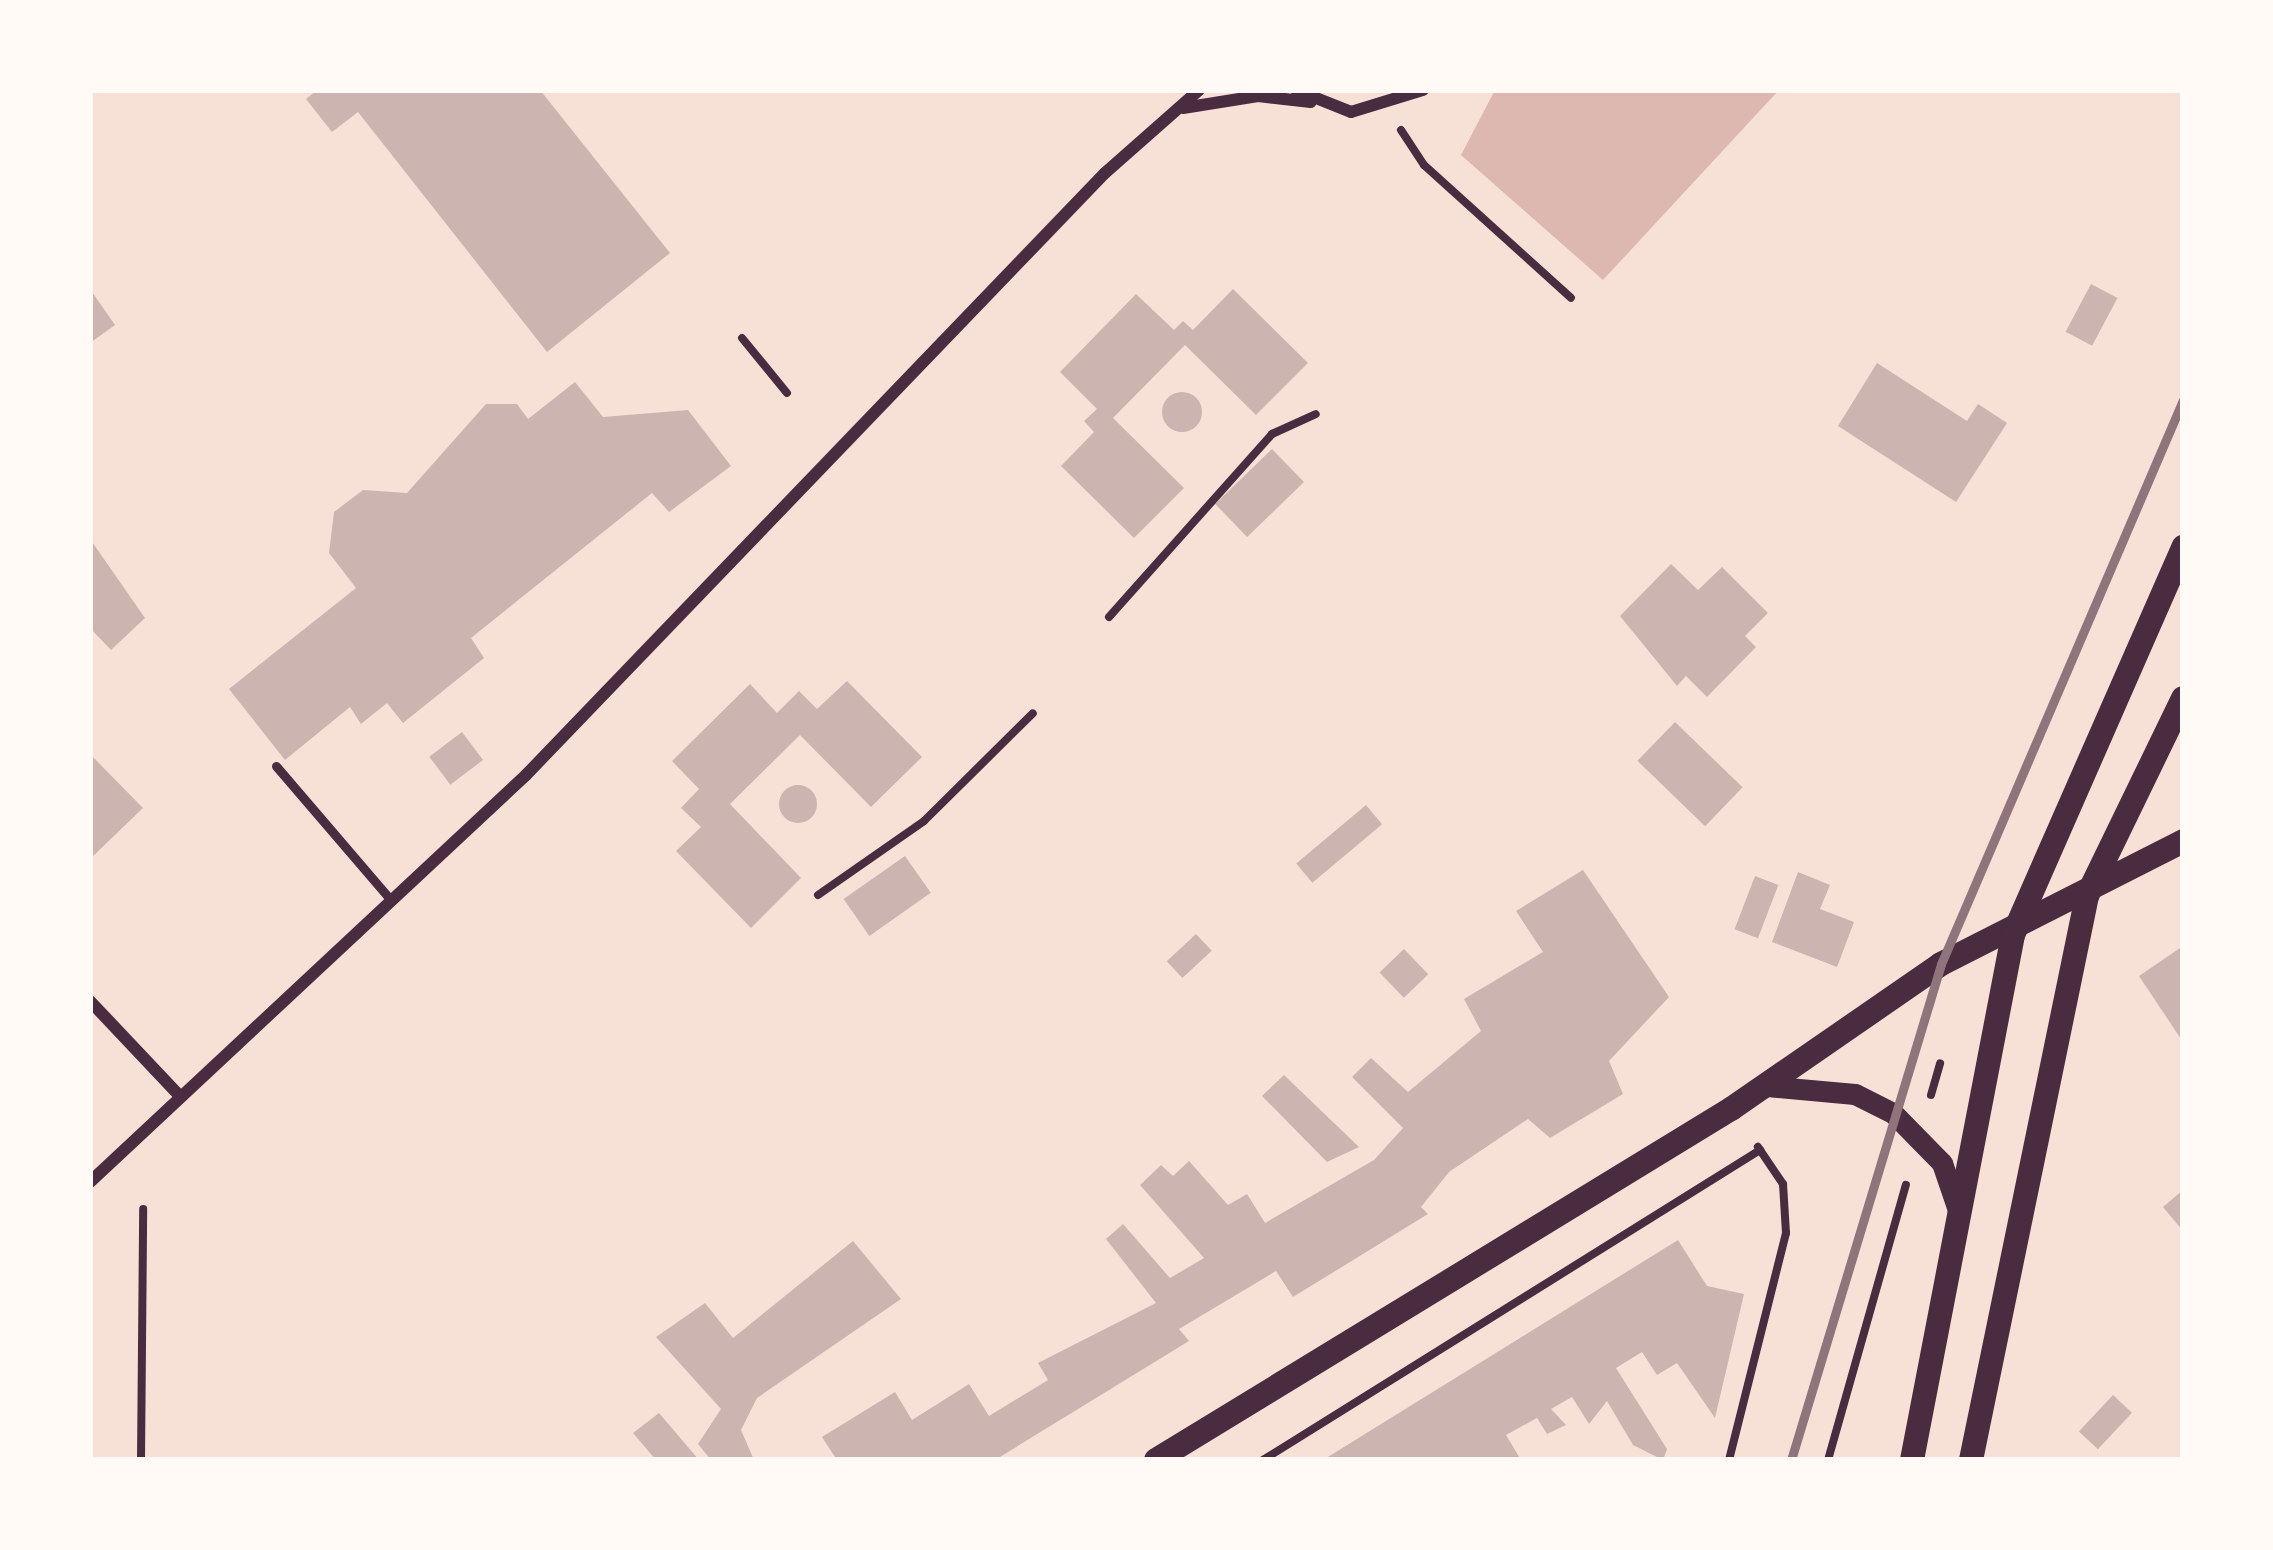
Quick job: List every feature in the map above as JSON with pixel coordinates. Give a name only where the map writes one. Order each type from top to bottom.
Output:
[{"type":"main road","points":[[1912,1460],[2013,935],[2183,548]]},
{"type":"main road","points":[[1971,1460],[2086,896],[2183,698]]},
{"type":"main road","points":[[1156,1460],[1767,1087],[1941,964],[2013,935],[2183,841]]},
{"type":"street","points":[[90,1182],[177,1093],[526,776],[1105,173],[1199,90]]},
{"type":"street","points":[[1296,90],[1316,102]]},
{"type":"street","points":[[1182,109],[1258,95],[1387,109],[1423,90]]},
{"type":"street","points":[[90,1001],[177,1093]]},
{"type":"street","points":[[1767,1087],[1855,1094],[1920,1134],[1958,1215]]},
{"type":"lane","points":[[276,766],[390,899]]},
{"type":"path","points":[[1387,109],[1424,165],[1571,298]]},
{"type":"path","points":[[742,338],[787,393]]},
{"type":"path","points":[[1109,617],[1272,434],[1316,414]]},
{"type":"path","points":[[818,895],[924,820],[1033,713]]},
{"type":"path","points":[[1828,1460],[1947,1040]]},
{"type":"path","points":[[1263,1460],[1760,1150],[1783,1184],[1786,1233],[1730,1460]]},
{"type":"path","points":[[141,1460],[143,1209]]},
{"type":"shaded area","points":[[1495,90],[1779,90],[1603,280],[1461,155]]},
{"type":"building","points":[[317,90],[540,90],[670,253],[547,352],[358,112],[332,132],[306,99]]},
{"type":"building","points":[[2091,284],[2117,298],[2092,346],[2066,332]]},
{"type":"building","points":[[90,289],[115,325],[90,343]]},
{"type":"building","points":[[1233,289],[1308,363],[1256,415],[1185,345],[1113,418],[1184,488],[1134,538],[1061,466],[1094,432],[1084,421],[1097,409],[1060,372],[1136,294],[1174,330],[1183,321],[1193,330]]},
{"type":"building","points":[[1877,363],[1967,421],[1978,404],[2007,423],[1956,502],[1838,426]]},
{"type":"building","points":[[575,382],[603,417],[688,410],[731,466],[669,512],[652,493],[471,638],[484,658],[403,723],[387,703],[361,724],[350,707],[285,760],[229,689],[356,588],[329,553],[334,512],[363,490],[407,493],[486,404],[517,404],[528,419]]},
{"type":"building","points":[[1182,392],[1196,398],[1202,412],[1196,426],[1182,432],[1168,426],[1162,412],[1168,398]]},
{"type":"building","points":[[1272,449],[1304,482],[1247,537],[1215,504]]},
{"type":"building","points":[[90,539],[145,618],[111,650],[90,628]]},
{"type":"building","points":[[1671,564],[1698,590],[1722,567],[1768,613],[1745,636],[1756,647],[1707,697],[1686,676],[1677,686],[1620,616]]},
{"type":"building","points":[[847,681],[922,757],[871,807],[800,735],[730,804],[801,878],[751,928],[676,851],[701,827],[681,808],[699,789],[672,761],[750,684],[777,713],[799,691],[817,709]]},
{"type":"building","points":[[1675,722],[1743,787],[1705,826],[1637,761]]},
{"type":"building","points":[[462,732],[483,760],[450,785],[429,757]]},
{"type":"building","points":[[90,754],[143,808],[90,859]]},
{"type":"building","points":[[798,785],[811,791],[817,804],[811,817],[798,823],[785,817],[779,804],[785,791]]},
{"type":"building","points":[[1366,805],[1382,824],[1312,883],[1296,863]]},
{"type":"building","points":[[905,856],[931,893],[869,936],[844,899]]},
{"type":"building","points":[[1583,870],[1669,997],[1609,1061],[1623,1094],[1550,1138],[1528,1119],[1449,1172],[1421,1207],[1428,1214],[1293,1297],[1276,1271],[1179,1329],[1189,1341],[995,1460],[837,1460],[822,1437],[895,1392],[912,1420],[969,1384],[989,1416],[1048,1380],[1038,1363],[1156,1303],[1106,1239],[1123,1224],[1170,1278],[1204,1258],[1140,1185],[1161,1165],[1173,1176],[1189,1161],[1228,1205],[1247,1194],[1265,1223],[1374,1160],[1403,1128],[1352,1077],[1371,1058],[1408,1092],[1481,1031],[1464,999],[1543,952],[1516,911]]},
{"type":"building","points":[[1798,872],[1830,885],[1820,909],[1854,922],[1837,967],[1772,942]]},
{"type":"building","points":[[1755,876],[1778,885],[1758,938],[1735,929]]},
{"type":"building","points":[[1196,934],[1212,951],[1182,978],[1167,961]]},
{"type":"building","points":[[2183,946],[2183,1042],[2139,976]]},
{"type":"building","points":[[1404,949],[1428,974],[1404,998],[1380,973]]},
{"type":"building","points":[[1284,1075],[1359,1147],[1327,1162],[1262,1096]]},
{"type":"building","points":[[2183,1190],[2183,1231],[2163,1207]]},
{"type":"building","points":[[1678,1240],[1707,1286],[1744,1294],[1715,1418],[1677,1363],[1657,1375],[1642,1352],[1616,1368],[1667,1449],[1663,1460],[1633,1445],[1607,1401],[1589,1424],[1572,1397],[1551,1409],[1566,1425],[1547,1434],[1537,1418],[1506,1435],[1521,1460],[1323,1460]]},
{"type":"building","points":[[853,1241],[901,1299],[757,1398],[741,1430],[754,1460],[711,1460],[698,1444],[721,1409],[656,1337],[705,1303],[733,1338]]},
{"type":"building","points":[[2113,1395],[2132,1413],[2098,1449],[2079,1432]]},
{"type":"building","points":[[659,1413],[699,1460],[656,1460],[633,1433]]},
{"type":"railway","points":[[1791,1460],[1941,964],[2183,400]]}]
